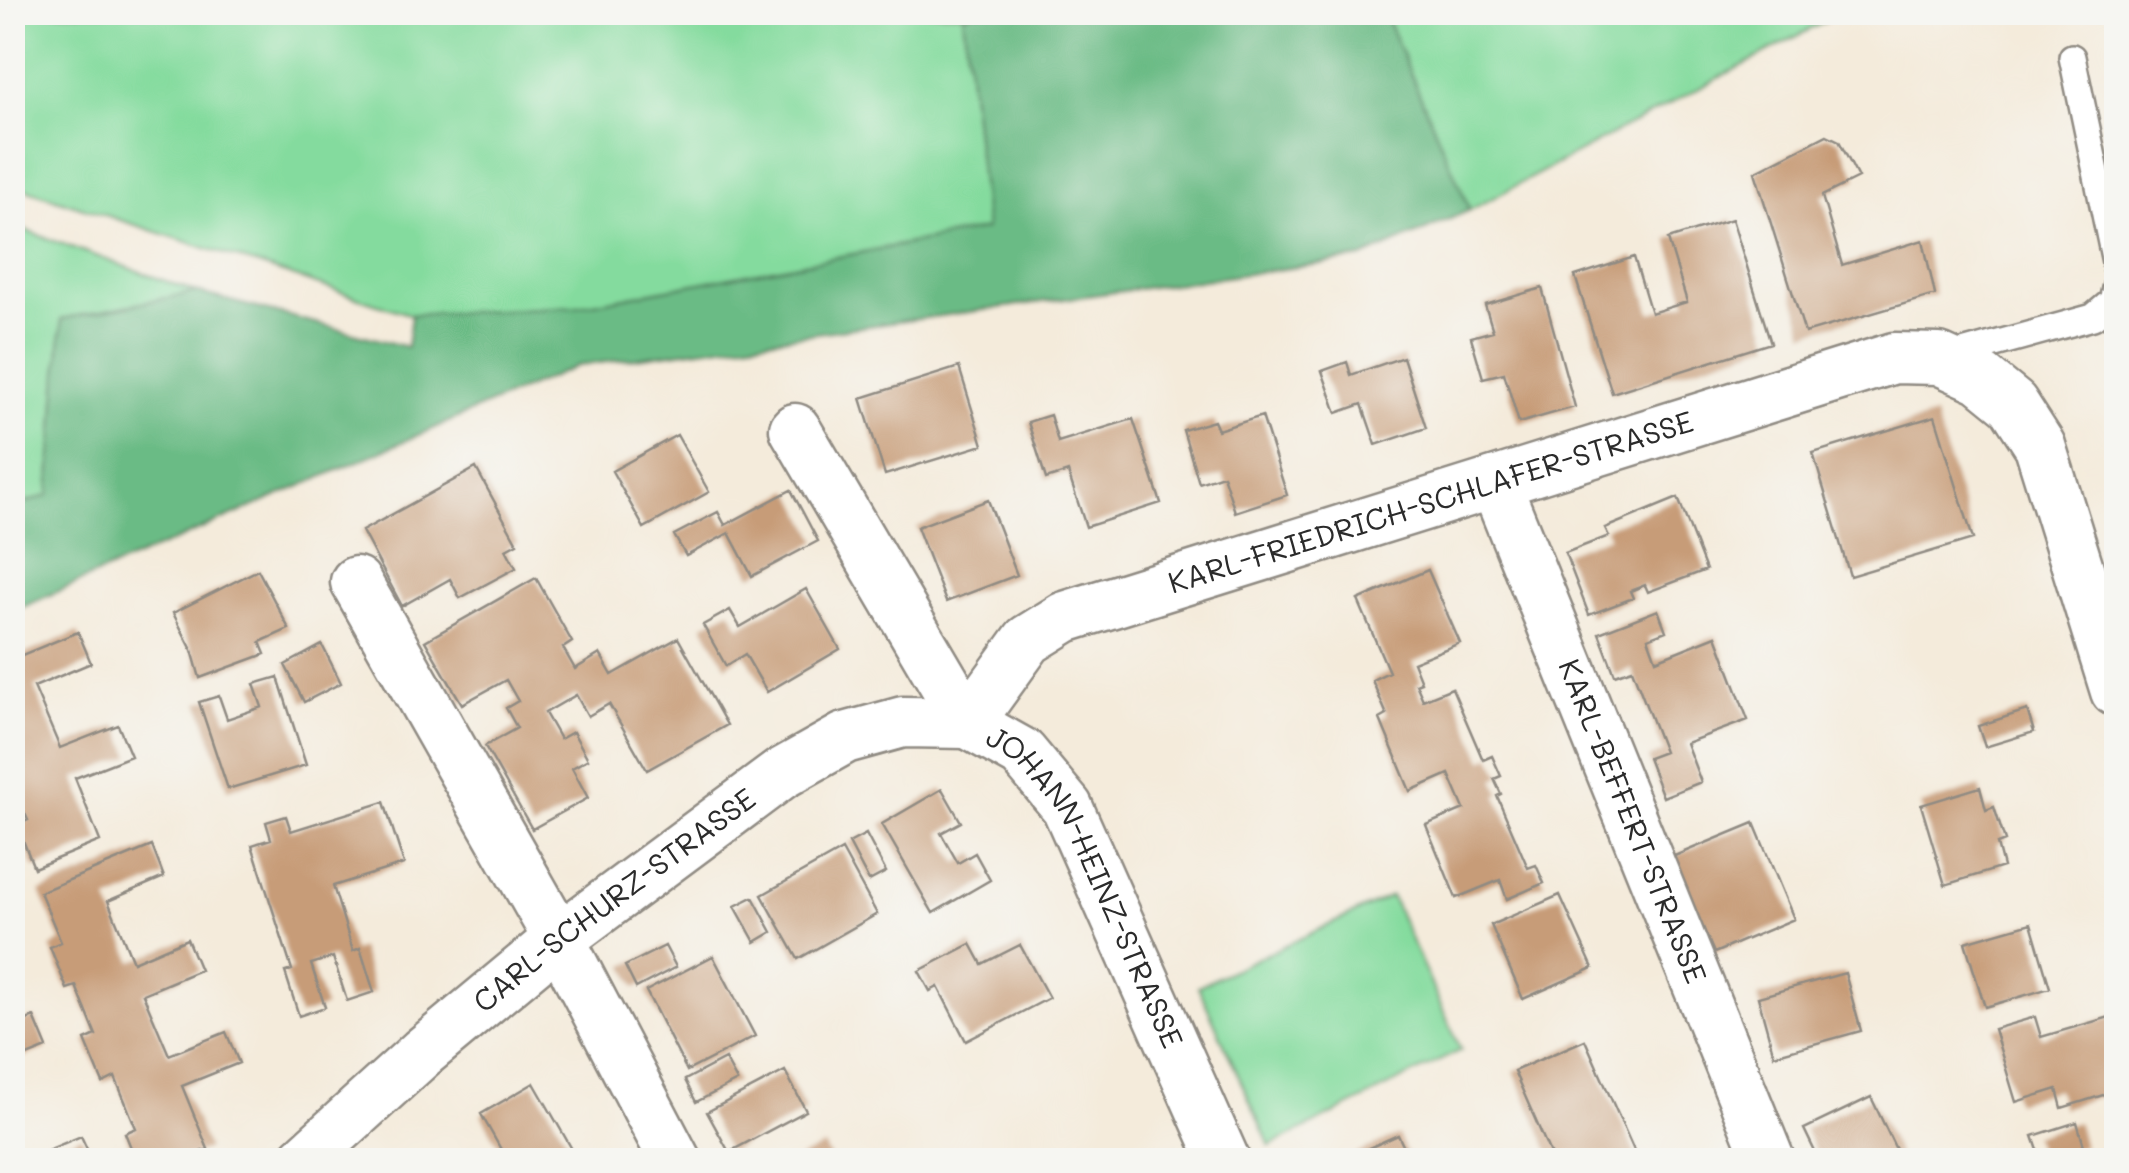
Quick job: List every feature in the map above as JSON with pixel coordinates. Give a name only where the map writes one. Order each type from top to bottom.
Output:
[{"type":"street","name":"KARL-FRIEDRICH-SCHLAFER-STRASSE","points":[[968,723],[1028,640],[1065,618],[1894,358],[1939,359],[1982,378],[2012,404],[2040,446],[2116,691]]},
{"type":"street","name":"JOHANN-HEINZ-STRASSE","points":[[795,430],[968,723],[1022,754],[1067,807],[1224,1160]]},
{"type":"street","name":"KARL-BEFFERT-STRASSE","points":[[1495,483],[1770,1160]]},
{"type":"street","points":[[356,582],[559,939],[675,1160]]},
{"type":"street","name":"CARL-SCHURZ-STRASSE","points":[[304,1160],[422,1053],[559,939],[780,774],[845,738],[903,722],[968,723]]},
{"type":"lane","points":[[2072,56],[2116,267]]},
{"type":"lane","name":"KARL-FRIEDRICH-SCHLAFER-STRASSE","points":[[1939,359],[2093,317],[2112,302],[2116,285]]},
{"type":"green space","points":[[13,13],[977,13],[963,16],[986,229],[578,306],[411,315],[13,185]]},
{"type":"green space","points":[[1384,13],[1841,13],[1470,210]]},
{"type":"green space","points":[[1384,13],[1470,210],[1362,258],[577,366],[13,611],[13,507],[49,495],[62,319],[196,292],[407,347],[411,315],[578,306],[986,229],[963,15]]},
{"type":"green space","points":[[13,226],[196,292],[62,319],[49,496],[13,507]]},
{"type":"green space","points":[[1391,896],[1461,1050],[1270,1146],[1198,986]]},
{"type":"building","points":[[1827,135],[1839,141],[1858,178],[1822,196],[1842,265],[1923,240],[1935,295],[1805,333],[1755,172]]},
{"type":"building","points":[[1732,219],[1771,343],[1612,393],[1575,276],[1634,257],[1651,313],[1687,302],[1668,239]]},
{"type":"building","points":[[1542,288],[1575,407],[1519,423],[1504,373],[1483,378],[1471,337],[1493,331],[1485,305]]},
{"type":"building","points":[[1403,357],[1426,428],[1376,445],[1362,404],[1337,413],[1322,371],[1347,362],[1351,375]]},
{"type":"building","points":[[959,367],[983,445],[885,475],[861,398]]},
{"type":"building","points":[[1050,415],[1058,442],[1133,419],[1161,503],[1086,527],[1068,472],[1046,479],[1028,422]]},
{"type":"building","points":[[1262,416],[1287,495],[1235,512],[1223,475],[1199,483],[1183,430],[1214,421],[1218,430]]},
{"type":"building","points":[[1935,416],[1973,539],[1850,576],[1813,453]]},
{"type":"building","points":[[677,435],[709,492],[644,528],[612,471]]},
{"type":"building","points":[[476,468],[517,543],[506,549],[516,568],[460,598],[450,579],[402,606],[362,531]]},
{"type":"building","points":[[791,490],[818,541],[752,576],[729,533],[686,556],[674,535],[718,512],[725,525]]},
{"type":"building","points":[[1678,498],[1706,570],[1648,592],[1645,585],[1630,591],[1633,598],[1589,615],[1565,553],[1609,536],[1605,528]]},
{"type":"building","points":[[988,500],[1017,575],[946,602],[917,527]]},
{"type":"building","points":[[258,570],[289,629],[260,642],[265,654],[200,678],[192,650],[173,613]]},
{"type":"building","points":[[1428,570],[1460,643],[1413,662],[1421,682],[1416,684],[1423,700],[1452,688],[1483,760],[1492,756],[1501,776],[1494,779],[1501,794],[1497,796],[1528,868],[1536,865],[1544,883],[1507,899],[1500,880],[1456,898],[1426,825],[1464,809],[1449,774],[1410,791],[1380,719],[1387,715],[1372,680],[1389,672],[1358,600]]},
{"type":"building","points":[[536,578],[572,642],[563,648],[575,669],[600,654],[612,675],[678,638],[727,725],[647,770],[609,704],[588,716],[576,695],[545,713],[560,739],[573,732],[588,759],[572,768],[588,798],[532,829],[485,746],[517,728],[506,708],[518,701],[506,680],[462,704],[425,641]]},
{"type":"building","points":[[806,589],[840,649],[767,692],[745,654],[726,666],[703,625],[730,610],[740,627]]},
{"type":"building","points":[[1658,610],[1666,631],[1648,638],[1656,660],[1716,636],[1748,720],[1686,743],[1701,782],[1663,797],[1648,758],[1664,752],[1632,669],[1615,675],[1599,633]]},
{"type":"building","points":[[78,632],[91,663],[34,687],[60,748],[118,725],[131,756],[75,778],[100,841],[34,868],[17,825],[28,820],[12,784],[12,659]]},
{"type":"building","points":[[322,645],[341,683],[304,702],[285,665]]},
{"type":"building","points":[[278,677],[306,765],[228,789],[199,702],[219,696],[227,719],[262,707],[254,684]]},
{"type":"building","points":[[2027,710],[2034,732],[1985,747],[1978,726]]},
{"type":"building","points":[[1980,787],[1986,810],[1994,807],[2005,841],[1997,844],[2003,867],[1945,885],[1921,805]]},
{"type":"building","points":[[942,789],[961,822],[941,833],[958,863],[975,853],[990,880],[933,913],[882,824]]},
{"type":"building","points":[[384,802],[404,864],[333,886],[353,951],[360,948],[374,992],[347,1001],[333,957],[311,964],[325,1007],[299,1016],[285,972],[292,970],[252,845],[271,839],[266,822],[286,816],[291,831]]},
{"type":"building","points":[[1754,823],[1794,919],[1714,953],[1672,857]]},
{"type":"building","points":[[866,834],[886,872],[869,881],[849,843]]},
{"type":"building","points":[[152,846],[164,877],[108,901],[133,962],[187,939],[200,970],[143,994],[169,1055],[226,1032],[239,1063],[182,1086],[208,1149],[179,1160],[136,1160],[125,1133],[136,1128],[115,1077],[103,1083],[85,1040],[96,1035],[76,986],[67,989],[50,947],[61,942],[40,892]]},
{"type":"building","points":[[842,850],[877,914],[798,959],[762,895]]},
{"type":"building","points":[[1560,895],[1593,968],[1523,999],[1491,925]]},
{"type":"building","points":[[753,897],[772,932],[755,942],[735,906]]},
{"type":"building","points":[[2031,923],[2050,988],[1985,1007],[1965,942]]},
{"type":"building","points":[[971,944],[982,964],[1020,945],[1049,998],[966,1041],[938,987],[930,991],[919,971]]},
{"type":"building","points":[[665,946],[676,967],[636,988],[625,966]]},
{"type":"building","points":[[713,956],[755,1036],[687,1071],[646,991]]},
{"type":"building","points":[[1845,973],[1861,1031],[1774,1055],[1758,997]]},
{"type":"building","points":[[2113,1016],[2116,1091],[2062,1108],[2057,1089],[2016,1102],[1994,1029],[2035,1017],[2041,1037]]},
{"type":"building","points":[[34,1017],[47,1048],[12,1062],[12,1026]]},
{"type":"building","points":[[1585,1040],[1636,1155],[1624,1160],[1553,1160],[1514,1071]]},
{"type":"building","points":[[725,1059],[737,1081],[696,1102],[685,1080]]},
{"type":"building","points":[[785,1071],[806,1111],[729,1152],[707,1112]]},
{"type":"building","points":[[534,1083],[573,1151],[556,1160],[507,1160],[481,1114]]},
{"type":"building","points":[[1871,1097],[1901,1160],[1819,1160],[1804,1129]]},
{"type":"building","points":[[2077,1122],[2084,1146],[2041,1159],[2033,1136]]},
{"type":"building","points":[[1398,1135],[1410,1160],[1342,1160]]},
{"type":"building","points":[[81,1136],[92,1160],[24,1160]]},
{"type":"building","points":[[2116,1144],[2116,1160],[2067,1160]]},
{"type":"building","points":[[824,1146],[832,1160],[796,1160]]}]
